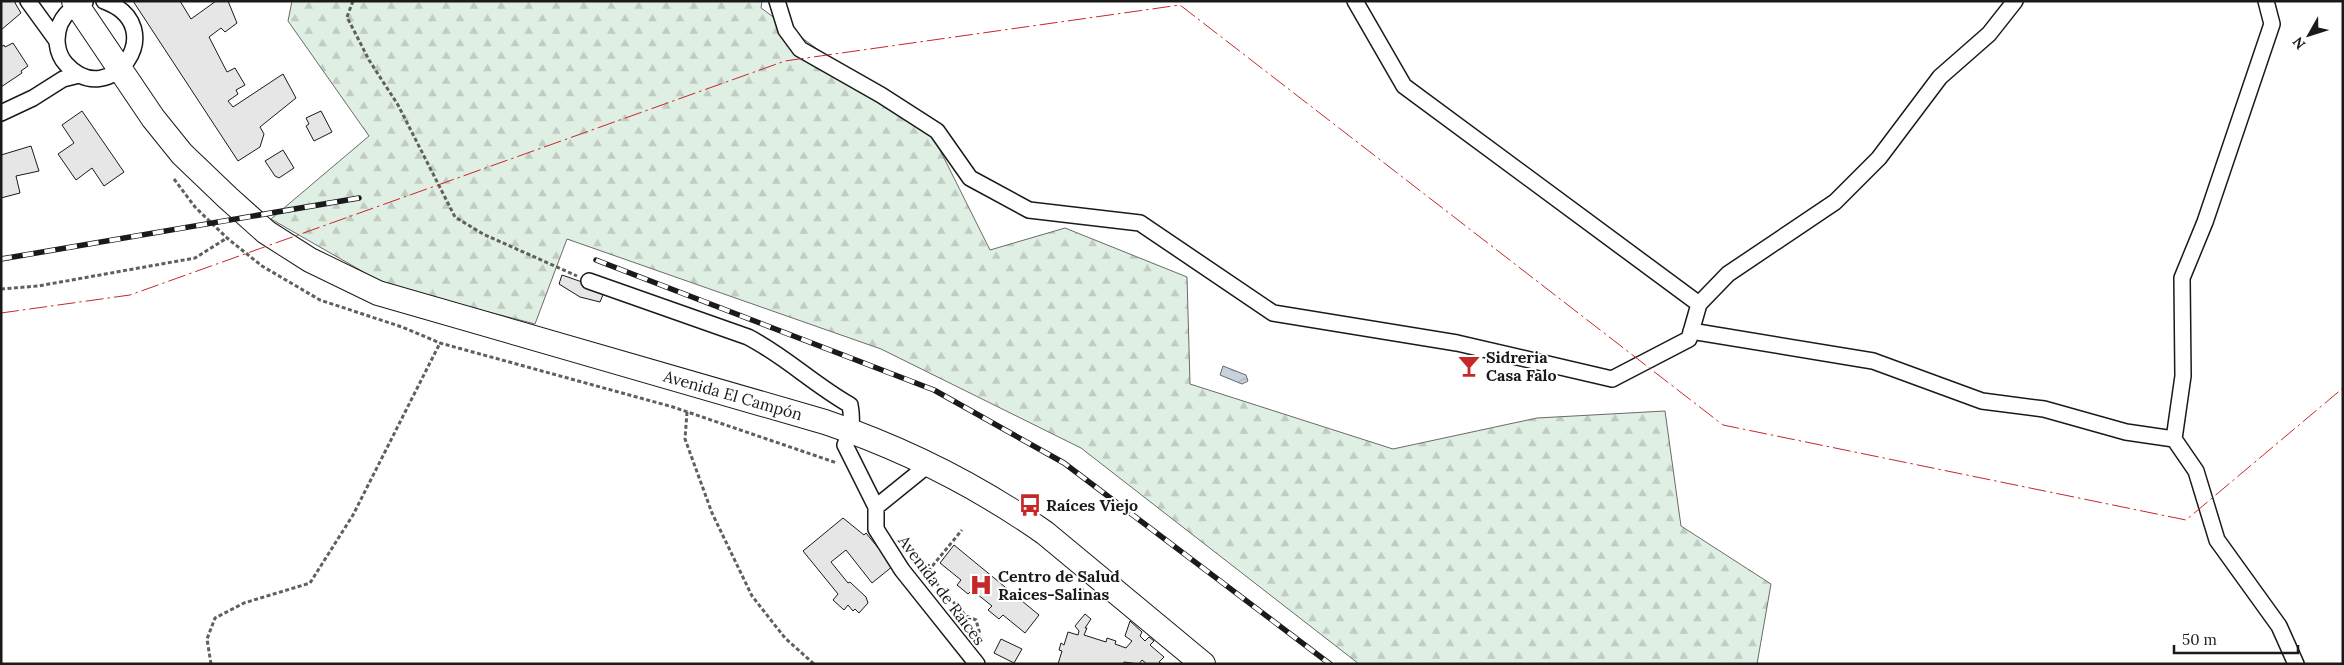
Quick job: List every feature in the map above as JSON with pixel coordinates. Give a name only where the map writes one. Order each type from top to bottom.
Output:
[{"type":"main road","name":"Avenida El Campón","points":[[79,3],[152,118],[182,154],[266,232],[310,260],[378,293],[851,431],[928,465],[1018,514],[1203,664]]},
{"type":"street","points":[[28,1],[57,42],[63,61],[79,75]]},
{"type":"street","points":[[777,1],[786,30],[800,50],[881,94],[937,131],[970,178],[1029,210],[1140,222],[1273,313],[1457,343],[1612,380],[1689,339],[1699,304],[1728,274],[1835,202],[1879,158],[1940,77],[1989,34],[2015,1]]},
{"type":"street","points":[[1355,1],[1404,86],[1699,304]]},
{"type":"street","points":[[2266,1],[2272,24],[2205,222],[2182,278],[2183,376],[2174,439],[2196,471],[2217,540],[2279,626],[2296,664]]},
{"type":"street","points":[[57,42],[62,20],[79,3]]},
{"type":"street","points":[[1,113],[33,98],[64,79],[79,75],[100,78],[120,70],[128,61],[134,49],[135,37],[132,24],[125,13],[110,3]]},
{"type":"street","name":"Avenida de Raíces","points":[[589,281],[748,338],[772,349],[823,390],[850,405],[853,418],[851,431],[845,445],[876,508],[876,529],[902,570],[977,664]]},
{"type":"street","points":[[1691,331],[1873,360],[1982,401],[2044,409],[2126,432],[2174,439]]},
{"type":"street","points":[[876,508],[928,465]]},
{"type":"path","points":[[353,1],[348,17],[369,60],[398,105],[455,216],[483,234],[589,281]]},
{"type":"path","points":[[1,289],[38,286],[196,258],[228,238]]},
{"type":"path","points":[[211,664],[207,639],[215,618],[244,603],[310,583],[353,515],[440,343]]},
{"type":"path","points":[[687,412],[685,439],[712,513],[752,596],[785,638],[814,664]]},
{"type":"path","points":[[919,582],[962,530]]},
{"type":"path","points":[[927,573],[966,616],[976,620],[980,634],[977,639]]},
{"type":"path","points":[[1073,600],[1080,592]]},
{"type":"green space","points":[[292,1],[762,1],[761,8],[931,132],[990,250],[1065,228],[1187,277],[1190,384],[1393,449],[1537,418],[1665,411],[1681,526],[1771,584],[1757,664],[1359,664],[1081,448],[881,349],[567,239],[535,324],[388,286],[271,219],[369,136],[288,21]]},
{"type":"water","points":[[1223,366],[1246,375],[1248,381],[1242,384],[1220,375]]},
{"type":"building","points":[[1,1],[16,1],[15,3],[21,13],[1,30]]},
{"type":"building","points":[[133,1],[180,1],[191,19],[216,1],[228,1],[237,23],[225,32],[221,28],[209,37],[227,72],[235,68],[245,85],[236,90],[238,94],[228,101],[233,107],[283,74],[296,98],[260,127],[264,134],[260,147],[238,161]]},
{"type":"building","points":[[13,43],[28,66],[21,71],[22,73],[1,87],[1,47]]},
{"type":"building","points":[[82,111],[124,172],[104,186],[92,168],[76,180],[58,154],[74,143],[62,125]]},
{"type":"building","points":[[321,111],[332,132],[314,141],[306,126],[309,124],[306,118]]},
{"type":"building","points":[[31,146],[39,171],[16,176],[20,193],[1,198],[1,155]]},
{"type":"building","points":[[283,150],[294,168],[279,178],[275,176],[265,161]]},
{"type":"building","points":[[562,275],[605,290],[600,302],[580,297],[559,284]]},
{"type":"building","points":[[843,518],[864,535],[866,533],[893,566],[872,583],[846,550],[831,562],[848,583],[850,582],[866,597],[868,603],[859,613],[855,609],[853,611],[848,605],[844,610],[833,600],[838,594],[803,551]]},
{"type":"building","points":[[954,545],[1039,615],[1025,633],[1003,615],[999,619],[988,610],[992,606],[972,590],[968,594],[957,585],[961,580],[940,563]]},
{"type":"building","points":[[1085,614],[1091,619],[1085,628],[1087,628],[1084,635],[1106,642],[1107,638],[1116,641],[1115,644],[1126,648],[1132,641],[1125,636],[1130,621],[1142,632],[1140,636],[1145,641],[1149,637],[1154,641],[1150,645],[1164,657],[1159,662],[1162,664],[1147,664],[1142,660],[1139,664],[1124,662],[1123,664],[1058,664],[1062,651],[1059,650],[1061,643],[1064,645],[1068,632],[1078,635],[1079,631],[1075,626]]},
{"type":"building","points":[[1001,639],[1022,649],[1014,663],[994,653]]},
{"type":"railway","points":[[1,259],[359,198]]},
{"type":"railway","points":[[596,260],[934,390],[1064,463],[1330,664]]},
{"type":"power","points":[[1,313],[130,295],[785,61],[1180,5],[1723,425],[2186,520],[2343,388]]},
{"type":"place","name":"Sidreria Casa Falo","points":[[1469,366]]},
{"type":"place","name":"Raíces Viejo","points":[[1030,505]]},
{"type":"place","name":"Centro de Salud Raices-Salinas","points":[[981,585]]}]
